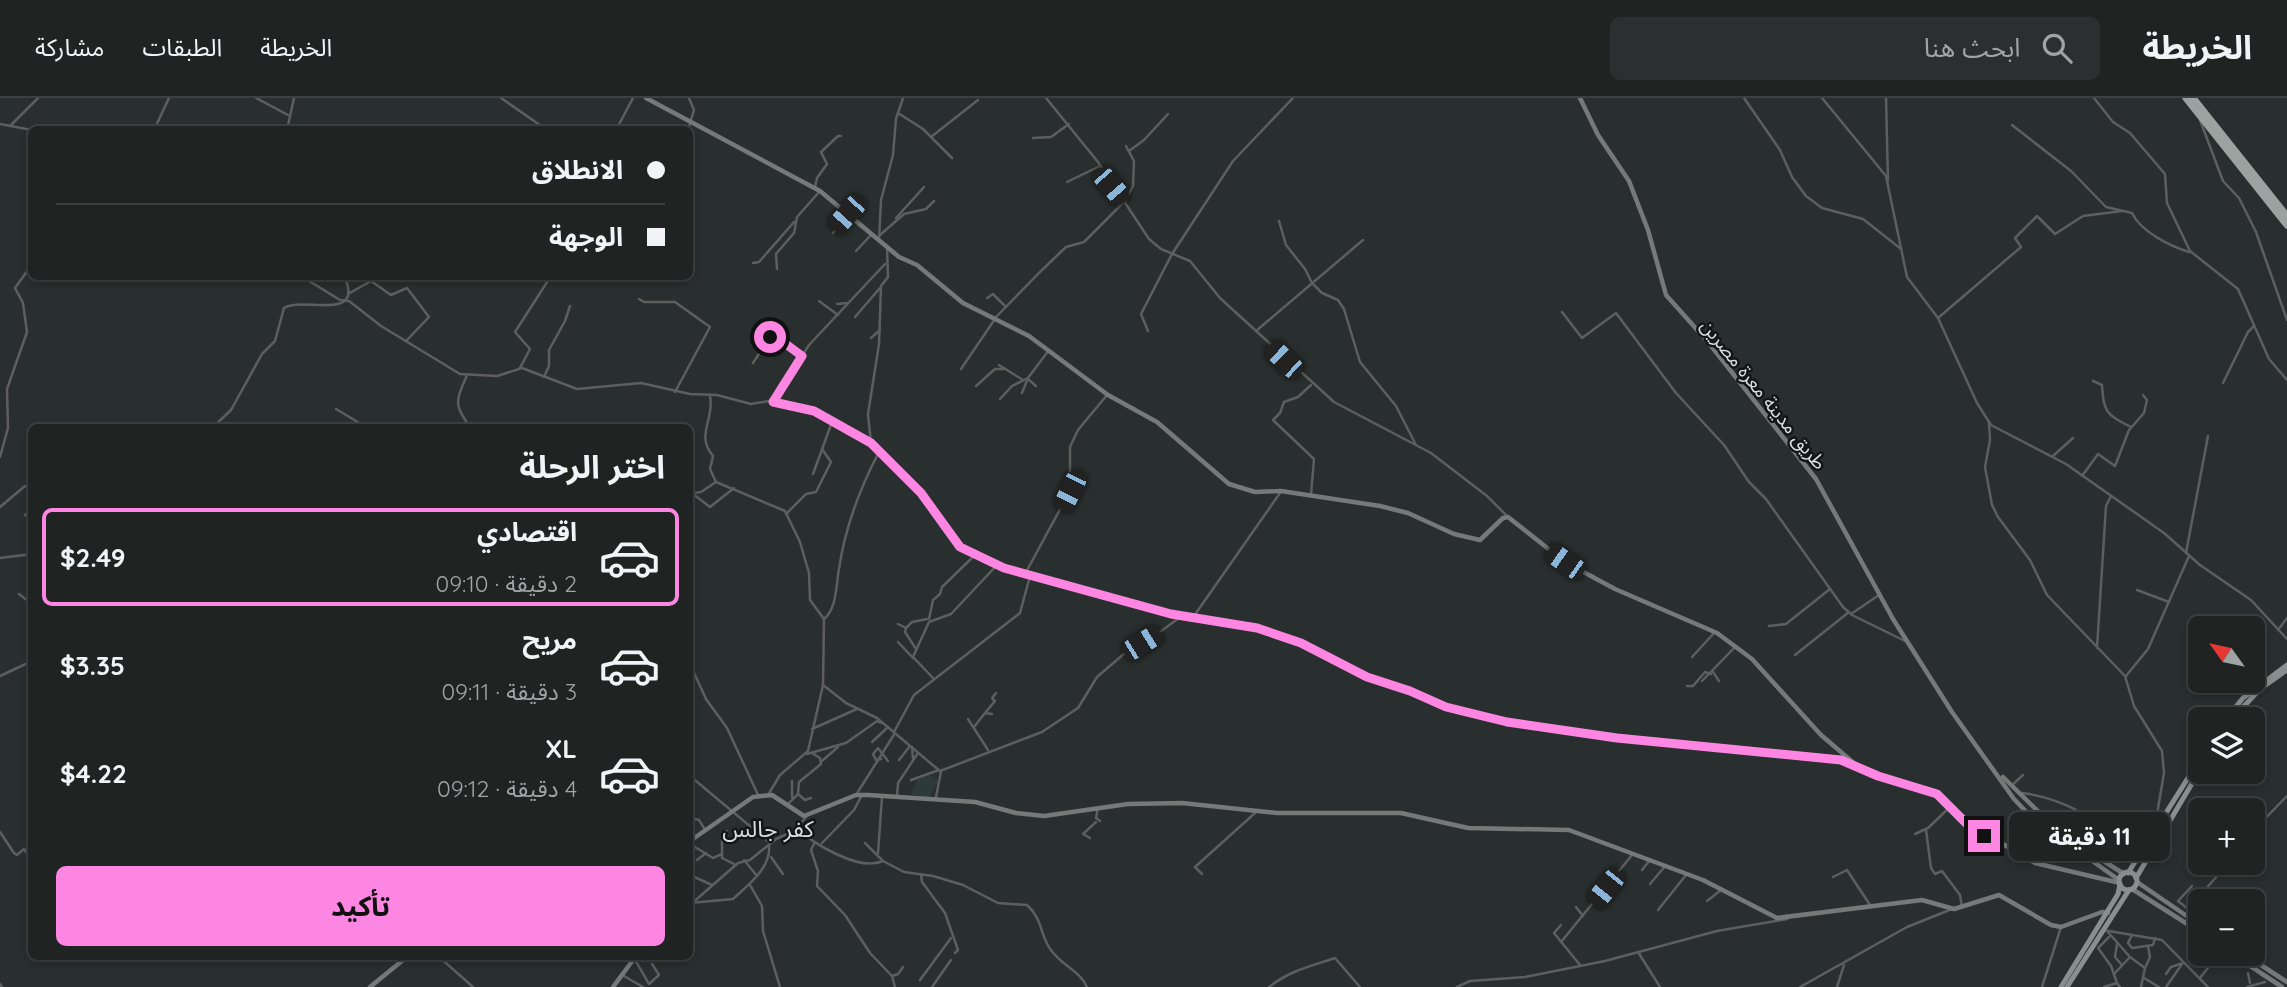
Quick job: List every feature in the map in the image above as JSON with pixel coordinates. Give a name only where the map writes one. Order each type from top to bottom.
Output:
[{"type":"highway","points":[[2186,98],[2287,216]]},
{"type":"highway","points":[[2193,98],[2287,225]]},
{"type":"main road","points":[[2236,707],[2243,698],[2287,668]]},
{"type":"main road","points":[[2243,707],[2260,689],[2287,668]]},
{"type":"main road","points":[[2069,986],[2105,931],[2120,883],[2135,864],[2188,778]]},
{"type":"main road","points":[[2061,987],[2109,913],[2137,880],[2192,784]]},
{"type":"main road","points":[[2126,873],[2137,880]]},
{"type":"main road","points":[[2120,883],[2130,890]]},
{"type":"street","points":[[11,125],[38,98]]},
{"type":"street","points":[[155,126],[169,98]]},
{"type":"street","points":[[256,98],[288,115]]},
{"type":"street","points":[[287,126],[294,98]]},
{"type":"street","points":[[501,98],[541,126]]},
{"type":"street","points":[[618,126],[634,98]]},
{"type":"street","points":[[646,98],[817,189],[871,235],[880,237]]},
{"type":"street","points":[[689,98],[694,110],[689,126]]},
{"type":"street","points":[[903,98],[898,113],[893,155],[881,200],[880,237],[887,247],[917,265],[963,303],[997,319],[1049,350],[1108,395],[1157,422],[1229,484],[1255,492],[1281,491],[1311,495],[1408,513],[1454,534],[1480,540],[1503,518],[1508,517]]},
{"type":"street","points":[[1046,98],[1100,166],[1149,239],[1194,265],[1220,298],[1311,384],[1341,407],[1416,444],[1473,484],[1508,517],[1565,562],[1615,589],[1715,632],[1752,659],[1821,735],[1854,764]]},
{"type":"street","points":[[1147,331],[1141,314],[1172,254],[1233,160],[1293,98]]},
{"type":"street","name":"طريق مدينة معرة مصرين","points":[[1580,98],[1598,135],[1629,181],[1648,230],[1666,295],[1708,342],[1816,479],[1878,595],[1952,712],[2014,799],[2032,818],[2120,883]]},
{"type":"street","points":[[1744,98],[1780,150],[1796,184],[1812,202],[1864,219],[1900,249]]},
{"type":"street","points":[[1822,98],[1869,152],[1888,183]]},
{"type":"street","points":[[1886,98],[1888,183],[1907,277],[1938,318],[1989,423],[1990,440],[1986,467],[1992,505],[1998,517],[2030,560],[2047,595],[2125,677],[2134,706],[2162,751],[2164,773],[2155,832]]},
{"type":"street","points":[[2094,98],[2165,174],[2168,203],[2190,251]]},
{"type":"street","points":[[931,137],[978,100]]},
{"type":"street","points":[[898,113],[931,137],[952,158]]},
{"type":"street","points":[[1129,151],[1144,140],[1168,114]]},
{"type":"street","points":[[2200,116],[2201,128],[2223,181],[2239,198],[2256,232],[2287,320]]},
{"type":"street","points":[[0,124],[28,129]]},
{"type":"street","points":[[1033,138],[1051,137],[1069,124]]},
{"type":"street","points":[[2012,125],[2071,171],[2106,207],[2132,214],[2135,220],[2160,241],[2190,251],[2238,289],[2269,359],[2287,380]]},
{"type":"street","points":[[753,262],[759,262],[794,222],[817,189],[817,178],[827,164],[821,152],[841,136]]},
{"type":"street","points":[[961,369],[1006,307],[1066,247],[1084,242],[1125,201],[1133,183],[1134,161],[1126,146]]},
{"type":"street","points":[[1067,182],[1100,166]]},
{"type":"street","points":[[880,237],[924,187]]},
{"type":"street","points":[[894,220],[910,212],[926,209],[934,201]]},
{"type":"street","points":[[1938,318],[2021,247],[2015,238],[2037,216],[2056,234],[2083,216],[2123,211]]},
{"type":"street","points":[[833,233],[847,214]]},
{"type":"street","points":[[1279,221],[1284,242],[1311,283],[1322,293],[1338,300],[1344,310],[1355,350],[1363,367],[1396,405],[1416,444]]},
{"type":"street","points":[[778,269],[776,254],[794,233],[794,222]]},
{"type":"street","points":[[856,251],[871,235]]},
{"type":"street","points":[[1256,331],[1311,283],[1322,278],[1363,240]]},
{"type":"street","points":[[855,317],[888,277],[887,247]]},
{"type":"street","points":[[773,402],[802,356],[886,263]]},
{"type":"street","points":[[0,457],[8,428],[7,389],[27,332],[23,303],[15,288],[28,270]]},
{"type":"street","points":[[308,280],[344,301]]},
{"type":"street","points":[[345,280],[348,294]]},
{"type":"street","points":[[520,368],[530,349],[515,332],[548,280]]},
{"type":"street","points":[[344,301],[348,294],[371,281],[391,295],[407,288],[429,317],[406,341]]},
{"type":"street","points":[[871,443],[868,414],[880,330],[881,286]]},
{"type":"street","points":[[987,299],[993,294],[1006,307]]},
{"type":"street","points":[[639,299],[644,302],[675,302],[710,327],[675,392]]},
{"type":"street","points":[[216,424],[231,410],[262,354],[275,341],[284,308],[304,302],[326,307],[344,301],[349,301],[447,368],[467,375],[497,376],[520,368],[577,389],[641,383],[675,392],[710,394],[751,404],[773,402],[814,411],[871,443],[921,493],[960,547],[997,565],[1183,615],[1257,628],[1308,646],[1367,677],[1410,691],[1446,707],[1507,722],[1617,738],[1841,760],[1878,776],[1923,788],[1951,806],[1978,835],[1996,840],[2035,863],[2120,883]]},
{"type":"street","points":[[820,301],[838,315]]},
{"type":"street","points":[[837,303],[848,303]]},
{"type":"street","points":[[544,377],[550,366],[549,350],[565,321],[569,306]]},
{"type":"street","points":[[1562,312],[1582,338],[1616,313],[1676,393],[1724,445],[1850,613],[1897,639],[1909,642]]},
{"type":"street","points":[[2223,383],[2248,332],[2254,326]]},
{"type":"street","points":[[878,344],[870,337],[880,330]]},
{"type":"street","points":[[753,363],[768,340],[775,336],[802,356]]},
{"type":"street","points":[[1022,393],[1028,379],[1049,350]]},
{"type":"street","points":[[999,365],[1023,381]]},
{"type":"street","points":[[979,382],[995,369],[1005,369]]},
{"type":"street","points":[[467,375],[457,399],[457,410],[468,424]]},
{"type":"street","points":[[1000,399],[1012,386],[1028,379]]},
{"type":"street","points":[[1028,379],[1036,386]]},
{"type":"street","points":[[2093,381],[2102,385],[2101,397],[2105,410],[2131,427]]},
{"type":"street","points":[[1311,384],[1298,397],[1284,402],[1273,422],[1285,429],[1314,459],[1311,495]]},
{"type":"street","points":[[710,394],[710,408],[704,428],[705,445],[713,456],[710,470],[716,482],[772,503],[786,514],[800,542],[809,573],[810,600],[824,619],[823,685],[808,751],[780,775],[768,795]]},
{"type":"street","points":[[1025,574],[1070,491],[1070,447],[1078,430],[1108,395]]},
{"type":"street","points":[[2082,476],[2098,454],[2115,466],[2131,427],[2146,409],[2147,400],[2143,395]]},
{"type":"street","points":[[337,409],[361,424]]},
{"type":"street","points":[[813,474],[832,422]]},
{"type":"street","points":[[1989,423],[2053,456],[2111,496],[2251,600],[2287,639]]},
{"type":"street","points":[[2125,677],[2148,649],[2188,554],[2208,436]]},
{"type":"street","points":[[2053,456],[2073,438]]},
{"type":"street","points":[[786,514],[806,494],[816,492],[831,462],[822,449]]},
{"type":"street","points":[[824,619],[829,616],[835,595],[848,524],[880,451]]},
{"type":"street","points":[[693,493],[701,492],[716,482]]},
{"type":"street","points":[[0,508],[25,486],[28,488]]},
{"type":"street","points":[[693,494],[710,507],[734,488]]},
{"type":"street","points":[[1194,616],[1281,491]]},
{"type":"street","points":[[2097,648],[2106,506],[2111,496]]},
{"type":"street","points":[[0,558],[28,554]]},
{"type":"street","points":[[913,658],[930,620],[933,600],[943,591],[942,587],[975,555]]},
{"type":"street","points":[[916,649],[905,632],[906,628],[912,622],[951,614],[997,565]]},
{"type":"street","points":[[821,844],[854,810],[859,795],[887,750],[914,695],[1020,613],[1030,576]]},
{"type":"street","points":[[1769,626],[1786,624],[1830,589]]},
{"type":"street","points":[[2137,590],[2169,602]]},
{"type":"street","points":[[19,594],[28,600]]},
{"type":"street","points":[[1795,655],[1878,595]]},
{"type":"street","points":[[911,780],[1042,732],[1078,708],[1097,677],[1125,653],[1138,648],[1183,615]]},
{"type":"street","points":[[2278,630],[2287,618]]},
{"type":"street","points":[[898,624],[906,628]]},
{"type":"street","points":[[1692,657],[1715,632]]},
{"type":"street","points":[[898,642],[934,680]]},
{"type":"street","points":[[1702,681],[1735,647]]},
{"type":"street","points":[[0,676],[28,663]]},
{"type":"street","points":[[693,671],[706,699],[727,728],[759,797]]},
{"type":"street","points":[[1688,686],[1693,686],[1705,672],[1712,673],[1719,681]]},
{"type":"street","points":[[823,685],[883,723],[939,770],[942,779],[935,795],[938,802]]},
{"type":"street","points":[[974,727],[995,701],[992,698],[996,693]]},
{"type":"street","points":[[812,729],[857,709]]},
{"type":"street","points":[[985,713],[992,714]]},
{"type":"street","points":[[968,719],[988,750]]},
{"type":"street","points":[[798,794],[799,782],[839,746],[877,721],[883,723]]},
{"type":"street","points":[[872,742],[888,727]]},
{"type":"street","points":[[803,755],[839,746]]},
{"type":"street","points":[[911,746],[913,759]]},
{"type":"street","points":[[899,760],[911,746]]},
{"type":"street","points":[[828,749],[829,755]]},
{"type":"street","points":[[897,797],[898,783],[918,752]]},
{"type":"street","points":[[812,753],[822,761]]},
{"type":"street","points":[[882,756],[888,761]]},
{"type":"street","name":"طريق مدينة معرة مصرين","points":[[1995,769],[2060,834],[2126,873]]},
{"type":"street","points":[[2011,786],[2023,775]]},
{"type":"street","points":[[693,779],[769,845],[770,856],[783,874]]},
{"type":"street","points":[[792,781],[792,797]]},
{"type":"street","points":[[785,790],[790,792]]},
{"type":"street","points":[[2018,793],[2039,797],[2085,816],[2113,847],[2135,864]]},
{"type":"street","points":[[788,805],[792,797],[798,794]]},
{"type":"street","points":[[798,794],[805,800],[811,798]]},
{"type":"street","points":[[693,839],[704,828],[731,811],[768,795],[804,816],[859,795],[938,802],[975,802],[1016,813],[1043,816],[1128,804],[1182,803],[1277,813],[1401,813],[1468,828],[1569,830],[1666,865],[1777,918],[1787,919]]},
{"type":"street","points":[[878,853],[882,796]]},
{"type":"street","points":[[2265,819],[2287,796]]},
{"type":"street","points":[[1915,834],[1926,830],[1951,806]]},
{"type":"street","points":[[1090,838],[1083,834],[1096,823],[1098,808]]},
{"type":"street","points":[[1202,874],[1195,867],[1257,810]]},
{"type":"street","points":[[693,902],[736,865],[750,860],[796,827],[807,814]]},
{"type":"street","points":[[693,819],[699,820],[704,828]]},
{"type":"street","points":[[796,827],[814,842],[863,864],[874,866],[883,861]]},
{"type":"street","points":[[1926,830],[1931,868],[1935,874],[1942,870],[1960,895],[1962,907]]},
{"type":"street","points":[[727,831],[722,834],[723,861],[732,861],[736,865]]},
{"type":"street","points":[[0,832],[14,853],[17,855],[24,849],[28,855]]},
{"type":"street","points":[[814,842],[811,850],[818,871],[817,886],[845,915],[870,953],[892,976],[895,987]]},
{"type":"street","points":[[865,843],[878,853],[883,861],[905,872],[963,884],[1003,904],[1027,905],[1042,926],[1049,949],[1082,978],[1087,987]]},
{"type":"street","points":[[693,845],[708,860]]},
{"type":"street","points":[[1561,942],[1634,853]]},
{"type":"street","points":[[697,860],[705,855],[716,858],[722,854]]},
{"type":"street","points":[[693,904],[733,899],[750,885],[770,856]]},
{"type":"street","points":[[1642,870],[1650,859]]},
{"type":"street","points":[[744,860],[757,876]]},
{"type":"street","points":[[1650,884],[1666,865]]},
{"type":"street","points":[[1833,877],[1847,870],[1872,907]]},
{"type":"street","points":[[921,874],[922,882],[945,913],[951,937],[958,950],[955,953]]},
{"type":"street","points":[[1658,911],[1687,874]]},
{"type":"street","points":[[2206,889],[2218,875]]},
{"type":"street","points":[[693,876],[713,885]]},
{"type":"street","points":[[2137,880],[2187,916],[2188,909],[2178,901],[2188,890]]},
{"type":"street","points":[[750,885],[762,906],[762,931],[780,987]]},
{"type":"street","points":[[2189,889],[2192,886]]},
{"type":"street","points":[[1707,901],[1721,889]]},
{"type":"street","points":[[2130,890],[2188,925]]},
{"type":"street","points":[[1800,987],[1844,965],[1907,927],[1999,895],[2041,921],[2061,926],[2109,913]]},
{"type":"street","points":[[1457,987],[1470,981],[1525,977],[1581,966],[1717,931],[1787,919],[1932,901],[1954,909]]},
{"type":"street","points":[[1576,907],[1583,916]]},
{"type":"street","points":[[1561,925],[1554,933],[1581,966]]},
{"type":"street","points":[[2042,987],[2061,926]]},
{"type":"street","points":[[2105,931],[2162,940],[2208,987]]},
{"type":"street","points":[[2105,931],[2130,957],[2145,968]]},
{"type":"street","points":[[2132,935],[2128,943],[2132,948],[2154,944],[2155,938]]},
{"type":"street","points":[[920,980],[951,937]]},
{"type":"street","points":[[2112,937],[2098,948],[2120,987]]},
{"type":"street","points":[[2117,944],[2116,958],[2122,965]]},
{"type":"street","points":[[2141,987],[2150,957],[2148,946]]},
{"type":"street","points":[[2109,947],[2115,949]]},
{"type":"street","points":[[1638,952],[1660,987]]},
{"type":"street","points":[[2114,974],[2130,957]]},
{"type":"street","points":[[1269,987],[1287,973],[1314,967],[1336,958],[1360,987]]},
{"type":"street","points":[[370,987],[403,960]]},
{"type":"street","points":[[443,960],[474,987]]},
{"type":"street","points":[[613,987],[633,960]]},
{"type":"street","points":[[637,960],[649,984],[659,975],[652,964]]},
{"type":"street","points":[[932,987],[951,960]]},
{"type":"street","points":[[2166,974],[2171,967],[2183,963]]},
{"type":"street","points":[[2166,987],[2183,963]]},
{"type":"street","points":[[1837,987],[1844,965]]},
{"type":"street","points":[[2200,978],[2210,966]]},
{"type":"street","points":[[2250,966],[2282,987]]},
{"type":"street","points":[[2262,966],[2287,982]]},
{"type":"street","points":[[892,976],[898,974],[903,967]]},
{"type":"street","points":[[2248,973],[2248,985],[2265,982]]},
{"type":"street","points":[[621,974],[643,987]]},
{"type":"street","points":[[2144,978],[2159,987]]},
{"type":"street","points":[[2104,987],[2116,983]]},
{"type":"shaded area","points":[[928,774],[940,780],[927,800],[911,794],[918,777]]},
{"type":"district","name":"كفر جالس","points":[[768,829]]},
{"type":"route","points":[[770,337],[775,336],[802,356],[773,402],[814,411],[871,443],[921,493],[935,516],[960,547],[1004,568],[1100,592],[1171,614],[1257,628],[1301,643],[1367,677],[1410,691],[1446,707],[1507,722],[1617,738],[1841,760],[1878,776],[1937,794],[1978,835],[1984,836]]}]
